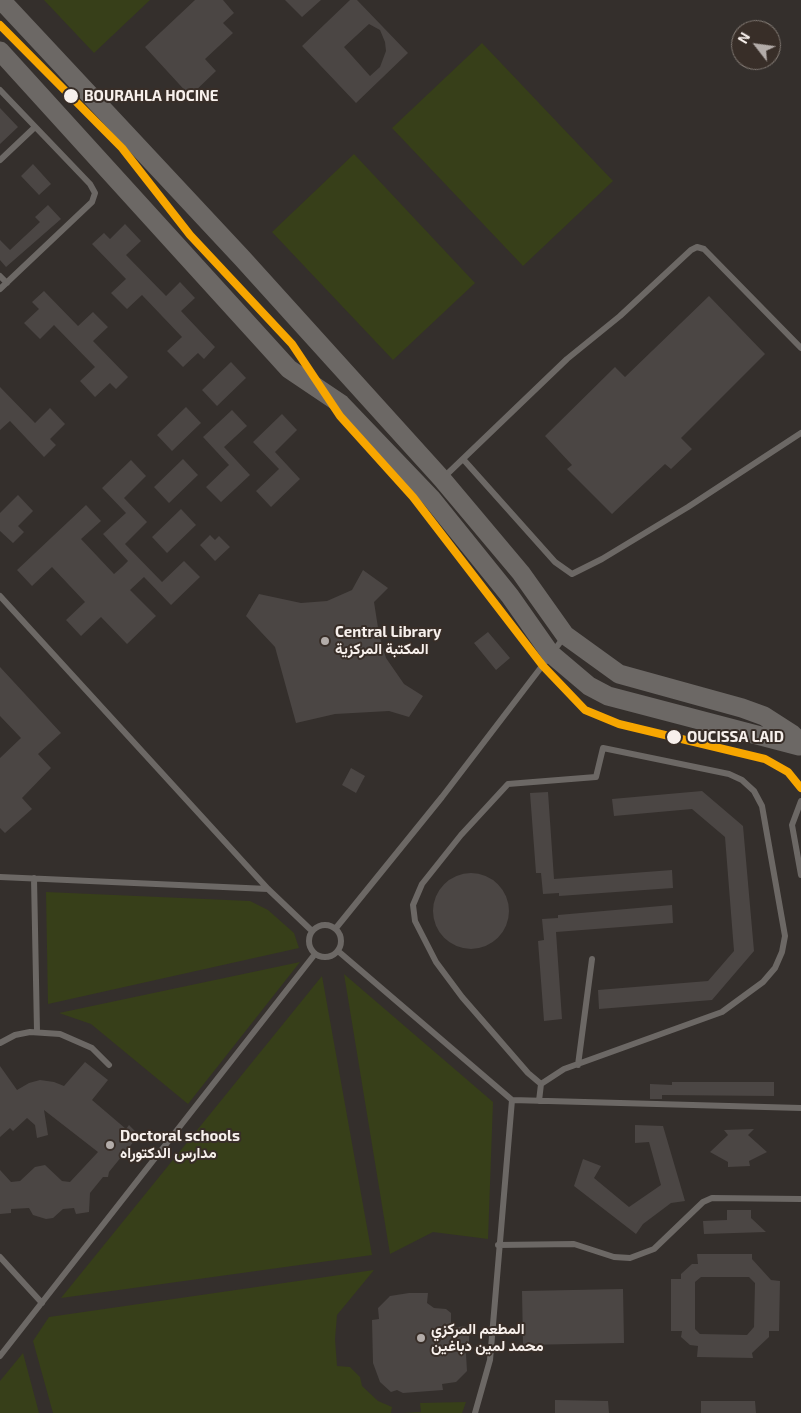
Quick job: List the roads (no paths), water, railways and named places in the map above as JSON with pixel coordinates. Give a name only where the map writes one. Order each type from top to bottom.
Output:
[{"type":"street","points":[[1,0],[242,258],[442,479],[521,573],[572,641],[619,674],[742,708],[764,716],[792,734],[801,743]]},
{"type":"street","points":[[0,51],[289,369],[341,404],[431,498],[510,596],[556,658],[589,686],[608,696],[770,737],[801,747]]},
{"type":"street","points":[[556,658],[562,649],[572,641]]},
{"type":"lane","points":[[0,90],[93,186],[95,196],[92,202],[0,289]]},
{"type":"lane","points":[[0,160],[35,127]]},
{"type":"lane","points":[[442,479],[567,359],[620,316],[691,250],[697,248],[704,249],[801,348]]},
{"type":"lane","points":[[0,276],[7,283]]},
{"type":"lane","points":[[463,459],[555,562],[572,574],[602,559],[688,507],[801,433]]},
{"type":"lane","points":[[0,596],[268,889],[312,931]]},
{"type":"lane","points":[[336,928],[442,797],[539,672],[556,658]]},
{"type":"lane","points":[[603,748],[729,774],[742,780],[754,791],[762,806],[785,936],[782,952],[775,968],[763,982],[722,1012],[564,1069],[541,1084],[528,1073],[462,998],[436,962],[414,922],[414,905],[422,884],[461,835],[508,784],[596,777],[603,748]]},
{"type":"lane","points":[[801,800],[792,825],[801,875]]},
{"type":"lane","points":[[0,877],[268,889]]},
{"type":"lane","points":[[34,878],[37,1032]]},
{"type":"lane","points":[[326,924],[336,928],[342,942],[338,951],[325,957],[315,954],[309,940],[312,931],[326,924]]},
{"type":"lane","points":[[338,951],[512,1100],[801,1108]]},
{"type":"lane","points":[[0,1356],[315,954]]},
{"type":"lane","points":[[578,1065],[592,958]]},
{"type":"lane","points":[[0,1043],[15,1035],[37,1032],[60,1034],[82,1042],[109,1065]]},
{"type":"lane","points":[[539,1101],[541,1084]]},
{"type":"lane","points":[[475,1413],[490,1360],[498,1245],[512,1100]]},
{"type":"lane","points":[[498,1245],[574,1244],[614,1257],[630,1258],[654,1249],[698,1207],[712,1198],[801,1199]]},
{"type":"lane","points":[[0,1257],[42,1303]]},
{"type":"place","name":"BOURAHLA HOCINE","points":[[71,96]]},
{"type":"place","name":"Central Library المكتبة المركزية","points":[[325,641]]},
{"type":"place","name":"OUCISSA LAID","points":[[674,737]]},
{"type":"place","name":"Doctoral schools مدارس الدكتوراه","points":[[110,1145]]},
{"type":"place","name":"المطعم المركزي محمد لمين دباغين","points":[[421,1338]]}]
